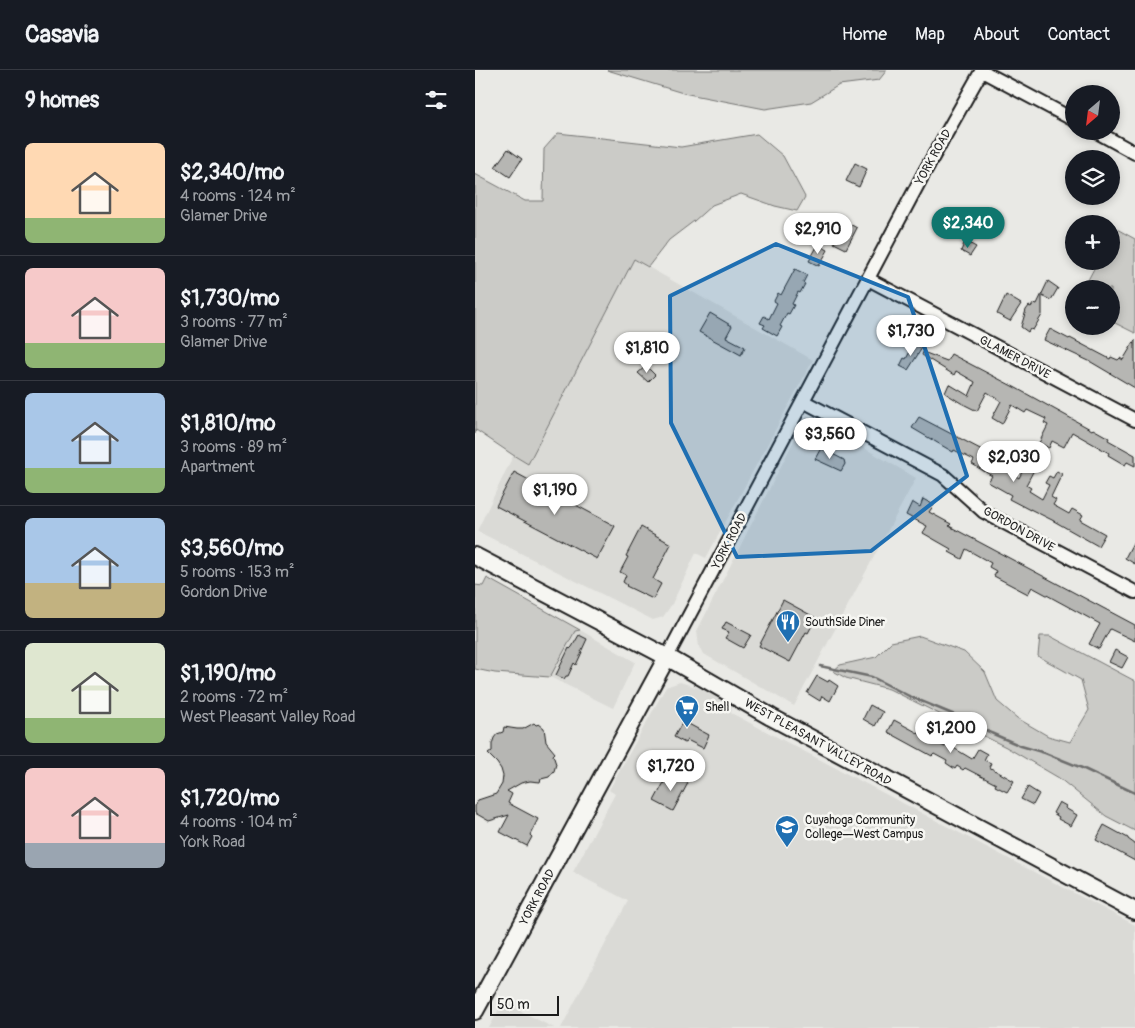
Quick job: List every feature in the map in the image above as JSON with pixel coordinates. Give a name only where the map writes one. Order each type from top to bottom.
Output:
[{"type":"main road","name":"WEST PLEASANT VALLEY ROAD","points":[[475,556],[667,657],[771,717],[1135,911]]},
{"type":"main road","name":"YORK ROAD","points":[[475,1012],[667,657]]},
{"type":"street","points":[[982,71],[1065,115]]},
{"type":"street","name":"YORK ROAD","points":[[667,657],[925,171],[982,71]]},
{"type":"street","points":[[1111,140],[1135,153]]},
{"type":"street","name":"GLAMER DRIVE","points":[[868,279],[1135,420]]},
{"type":"street","name":"GORDON DRIVE","points":[[803,401],[943,475],[984,512],[1135,592]]},
{"type":"highlighted area","points":[[776,244],[908,297],[967,476],[871,551],[737,557],[671,423],[670,296]]},
{"type":"shaded area","points":[[607,70],[887,70],[879,80],[839,85],[811,102],[765,109],[683,93]]},
{"type":"shaded area","points":[[558,133],[681,147],[757,134],[783,156],[805,197],[797,211],[775,206],[741,194],[712,205],[669,240],[648,267],[634,259],[528,464],[476,430],[475,434],[475,174],[525,201],[543,201],[544,149]]},
{"type":"shaded area","points":[[1120,231],[1135,239],[1135,333],[1120,326],[1120,280],[1088,280],[1093,270],[1120,270]]},
{"type":"shaded area","points":[[634,259],[813,360],[706,558],[696,553],[672,604],[663,617],[653,620],[477,531],[513,456],[528,463]]},
{"type":"shaded area","points":[[807,415],[916,478],[794,706],[704,654],[699,647],[697,631]]},
{"type":"shaded area","points":[[487,578],[580,630],[575,631],[550,677],[495,673],[475,669],[475,585],[483,586]]},
{"type":"shaded area","points":[[580,630],[635,662],[613,708],[550,677],[575,631]]},
{"type":"shaded area","points":[[920,636],[964,652],[985,672],[997,701],[1017,718],[1048,736],[1070,742],[1089,710],[1081,680],[1038,656],[1040,636],[1050,636],[1135,681],[1135,831],[1106,816],[1059,778],[1006,747],[889,689],[846,678],[833,671],[840,665],[876,657],[891,642]]},
{"type":"shaded area","name":"Cuyahoga Community College—West Campus","points":[[680,682],[702,689],[732,707],[731,713],[1135,925],[1135,1028],[561,1028],[628,901],[573,872],[615,794],[609,790],[666,687]]},
{"type":"shaded area","points":[[503,1002],[554,1028],[489,1028]]},
{"type":"building","points":[[508,149],[522,159],[510,177],[495,167]]},
{"type":"building","points":[[855,163],[867,169],[859,187],[846,181]]},
{"type":"building","points":[[947,215],[960,221],[950,238],[938,231]]},
{"type":"building","points":[[846,222],[857,228],[846,249],[834,243]]},
{"type":"building","points":[[965,241],[976,247],[970,256],[961,251]]},
{"type":"building","points":[[818,245],[828,250],[819,266],[809,261]]},
{"type":"building","points":[[795,269],[807,275],[803,283],[805,284],[800,293],[798,292],[792,304],[794,305],[789,314],[787,313],[777,336],[763,328],[765,325],[760,323],[764,316],[769,319],[777,303],[774,301],[778,293],[781,295]]},
{"type":"building","points":[[1048,281],[1058,288],[1051,300],[1042,296],[1042,315],[1033,330],[1030,329],[1028,332],[1021,327],[1026,310],[1034,303],[1037,304]]},
{"type":"building","points":[[1006,295],[1021,304],[1010,321],[997,314]]},
{"type":"building","points":[[710,313],[732,326],[726,337],[745,347],[741,355],[699,332]]},
{"type":"building","points":[[1050,329],[1110,359],[1111,357],[1123,360],[1135,340],[1135,388],[1091,362],[1044,340]]},
{"type":"building","points":[[914,344],[922,348],[908,370],[900,366]]},
{"type":"building","points":[[923,352],[947,361],[951,354],[1093,429],[1135,455],[1135,466],[1127,462],[1125,465],[1108,455],[1109,453],[1072,432],[1064,447],[1052,441],[1049,448],[1039,443],[1048,425],[1044,423],[1046,419],[1027,410],[1025,413],[1012,405],[1002,424],[992,418],[1001,401],[987,392],[977,411],[961,403],[945,393],[949,384],[969,396],[975,382],[956,371],[954,375],[922,355]]},
{"type":"building","points":[[646,366],[655,375],[648,382],[638,373]]},
{"type":"building","points":[[919,417],[986,452],[984,456],[1019,478],[1026,464],[1035,468],[1026,485],[1031,488],[1029,491],[1042,499],[1049,485],[1045,483],[1049,476],[1053,478],[1057,471],[1062,474],[1051,497],[1056,500],[1053,505],[1069,514],[1072,509],[1083,515],[1080,520],[1105,534],[1098,546],[1052,520],[1009,499],[1011,495],[988,482],[992,476],[972,464],[974,460],[954,450],[953,452],[912,428]]},
{"type":"building","points":[[821,448],[844,460],[845,464],[841,471],[815,459]]},
{"type":"building","points":[[514,472],[615,526],[597,559],[496,506]]},
{"type":"building","points":[[923,499],[934,505],[929,512],[951,524],[949,526],[1135,625],[1135,641],[1110,629],[1099,649],[1089,644],[1100,624],[1032,587],[1028,594],[994,576],[996,571],[989,567],[991,563],[966,549],[962,559],[949,552],[951,549],[923,533],[927,526],[906,515],[912,502],[920,507]]},
{"type":"building","points":[[641,527],[671,544],[653,579],[661,584],[653,599],[626,586],[623,582],[626,575],[620,572]]},
{"type":"building","points":[[1135,539],[1135,564],[1125,558]]},
{"type":"building","points":[[783,600],[816,618],[790,662],[759,646]]},
{"type":"building","points":[[726,622],[751,635],[743,648],[725,638],[729,632],[722,629]]},
{"type":"building","points":[[579,635],[587,639],[576,665],[574,663],[568,676],[564,679],[556,675],[569,648],[572,647]]},
{"type":"building","points":[[1115,650],[1128,657],[1122,668],[1109,662]]},
{"type":"building","points":[[817,676],[828,682],[829,680],[838,686],[830,701],[822,696],[820,701],[807,693]]},
{"type":"building","points":[[870,705],[883,712],[875,726],[863,719]]},
{"type":"building","points":[[894,720],[920,734],[922,734],[928,722],[936,727],[930,739],[945,747],[947,744],[972,759],[978,749],[987,754],[984,760],[991,763],[989,767],[1014,781],[1007,792],[965,768],[963,770],[957,766],[955,769],[946,763],[947,761],[934,754],[932,756],[888,732]]},
{"type":"building","name":"Shell","points":[[683,721],[709,735],[703,748],[687,740],[685,743],[674,737]]},
{"type":"building","points":[[534,723],[544,728],[546,742],[555,753],[553,755],[556,764],[554,771],[549,777],[541,779],[540,782],[530,781],[521,783],[507,791],[512,794],[508,803],[538,819],[527,846],[500,832],[509,815],[489,821],[475,813],[475,806],[478,800],[496,794],[502,784],[503,776],[501,769],[488,754],[492,751],[494,738],[497,734],[503,732],[504,727],[523,729]]},
{"type":"building","points":[[669,773],[688,783],[673,811],[654,801]]},
{"type":"building","points":[[1028,787],[1039,794],[1033,805],[1021,799]]},
{"type":"building","points":[[1059,802],[1077,815],[1071,826],[1058,819],[1059,817],[1053,813]]},
{"type":"building","points":[[1104,825],[1135,844],[1135,861],[1096,840]]},
{"type":"waterway","points":[[820,666],[872,677],[991,733],[1082,768],[1135,793]]},
{"type":"place","name":"SouthSide Diner","points":[[788,643]]},
{"type":"place","name":"Shell","points":[[687,728]]},
{"type":"place","name":"Cuyahoga Community College—West Campus","points":[[787,848]]}]
